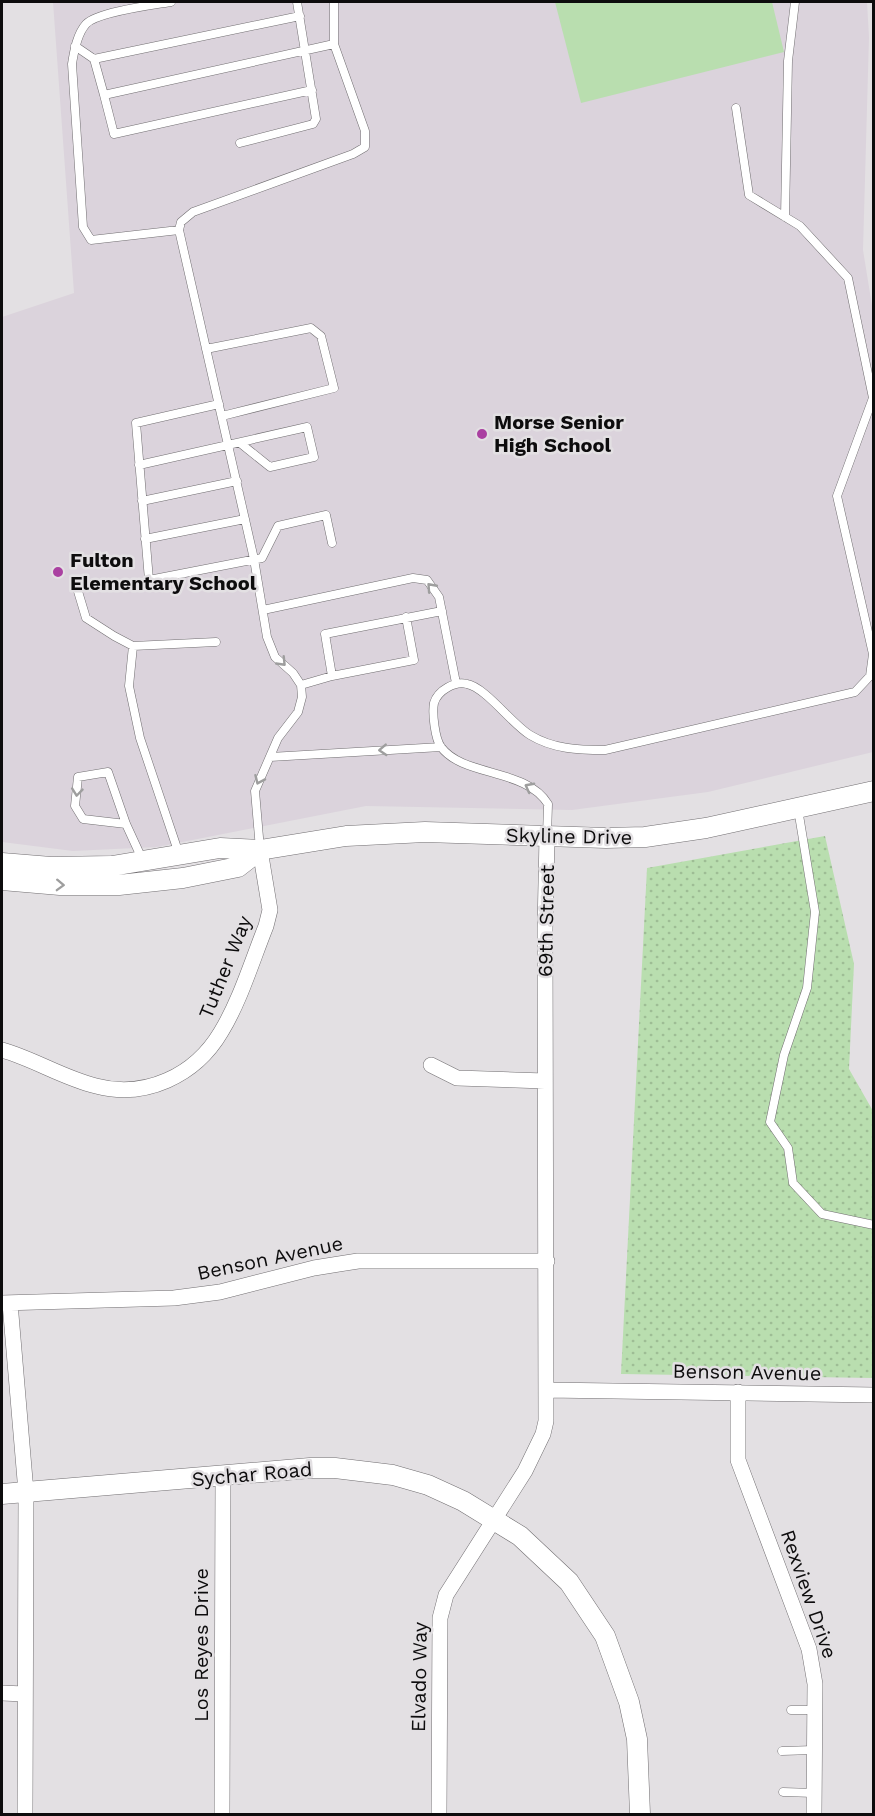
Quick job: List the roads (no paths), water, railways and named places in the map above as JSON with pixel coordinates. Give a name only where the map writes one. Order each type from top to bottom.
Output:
[{"type":"main road","name":"Skyline Drive","points":[[2,862],[51,867],[97,867],[220,848],[260,850],[346,836],[425,832],[547,837],[660,836],[873,791]]},
{"type":"main road","name":"Skyline Drive","points":[[2,880],[60,885],[119,885],[183,878],[238,867],[260,850]]},
{"type":"main road","name":"Sychar Road","points":[[2,1494],[304,1468],[335,1468],[393,1475],[428,1485],[494,1519]]},
{"type":"main road","points":[[494,1519],[520,1536],[569,1582],[605,1636],[629,1701],[637,1739],[640,1815]]},
{"type":"street","name":"69th Street","points":[[494,1519],[525,1471],[543,1434],[546,1421],[545,929],[547,837]]},
{"type":"street","name":"Tuther Way","points":[[2,1050],[83,1083],[110,1089],[135,1089],[156,1085],[171,1079],[191,1066],[207,1052],[222,1031],[266,927],[270,910],[260,850]]},
{"type":"street","points":[[431,1065],[457,1078],[545,1081]]},
{"type":"street","name":"Benson Avenue","points":[[6,1303],[174,1298],[220,1292],[314,1268],[358,1261],[547,1260]]},
{"type":"street","points":[[6,1303],[26,1492],[25,1815]]},
{"type":"street","name":"Benson Avenue","points":[[547,1390],[873,1395]]},
{"type":"street","name":"Rexview Drive","points":[[738,1392],[738,1460],[809,1649],[815,1684],[814,1815]]},
{"type":"street","name":"Los Reyes Drive","points":[[222,1815],[223,1476]]},
{"type":"street","name":"Elvado Way","points":[[439,1815],[440,1618],[446,1596],[494,1519]]},
{"type":"street","points":[[2,1694],[24,1694]]},
{"type":"lane","points":[[171,2],[96,17],[85,25],[75,46],[72,64],[83,227],[91,240],[179,230]]},
{"type":"lane","points":[[240,143],[313,124],[315,118],[312,90],[297,2]]},
{"type":"lane","points":[[260,850],[255,791],[278,738],[298,712],[302,697],[301,685],[293,673],[282,665],[270,648],[267,637],[255,559],[179,230],[181,222],[193,212],[353,154],[365,147],[365,131],[334,44],[334,2]]},
{"type":"lane","points":[[785,217],[788,61],[795,2]]},
{"type":"lane","points":[[94,59],[300,16]]},
{"type":"lane","points":[[104,95],[334,44]]},
{"type":"lane","points":[[75,46],[94,59],[114,134],[312,90]]},
{"type":"lane","points":[[270,756],[441,747],[435,730],[434,703],[442,691],[456,683],[470,684],[479,690],[529,735],[554,746],[579,750],[605,750],[855,692],[870,676],[873,654],[837,496],[873,398],[848,278],[800,226],[749,195],[736,108]]},
{"type":"lane","points":[[206,349],[311,327],[321,336],[331,369],[334,388],[222,416]]},
{"type":"lane","points":[[219,404],[136,423],[148,579],[262,558],[278,526],[326,515],[332,543]]},
{"type":"lane","points":[[139,465],[307,427],[314,457],[270,467],[240,443]]},
{"type":"lane","points":[[142,501],[237,481]]},
{"type":"lane","points":[[145,539],[245,519]]},
{"type":"lane","points":[[263,610],[413,578],[427,580],[439,597],[456,683]]},
{"type":"lane","points":[[77,588],[86,618],[133,646],[216,642]]},
{"type":"lane","points":[[332,676],[325,634],[442,610]]},
{"type":"lane","points":[[301,685],[332,676],[414,660],[406,617]]},
{"type":"lane","points":[[133,646],[129,686],[140,738],[179,855]]},
{"type":"lane","name":"69th Street","points":[[441,747],[463,762],[536,789],[548,804],[547,837]]},
{"type":"lane","points":[[126,824],[83,819],[75,806],[78,777],[108,772],[126,824],[143,861]]},
{"type":"lane","points":[[798,808],[815,912],[807,988],[784,1055],[770,1122],[788,1148],[793,1183],[822,1214],[873,1225]]},
{"type":"lane","points":[[791,1710],[814,1710]]},
{"type":"lane","points":[[782,1751],[814,1750]]},
{"type":"lane","points":[[783,1792],[814,1793]]},
{"type":"place","name":"Morse Senior High School","points":[[482,434]]},
{"type":"place","name":"Fulton Elementary School","points":[[58,572]]}]
